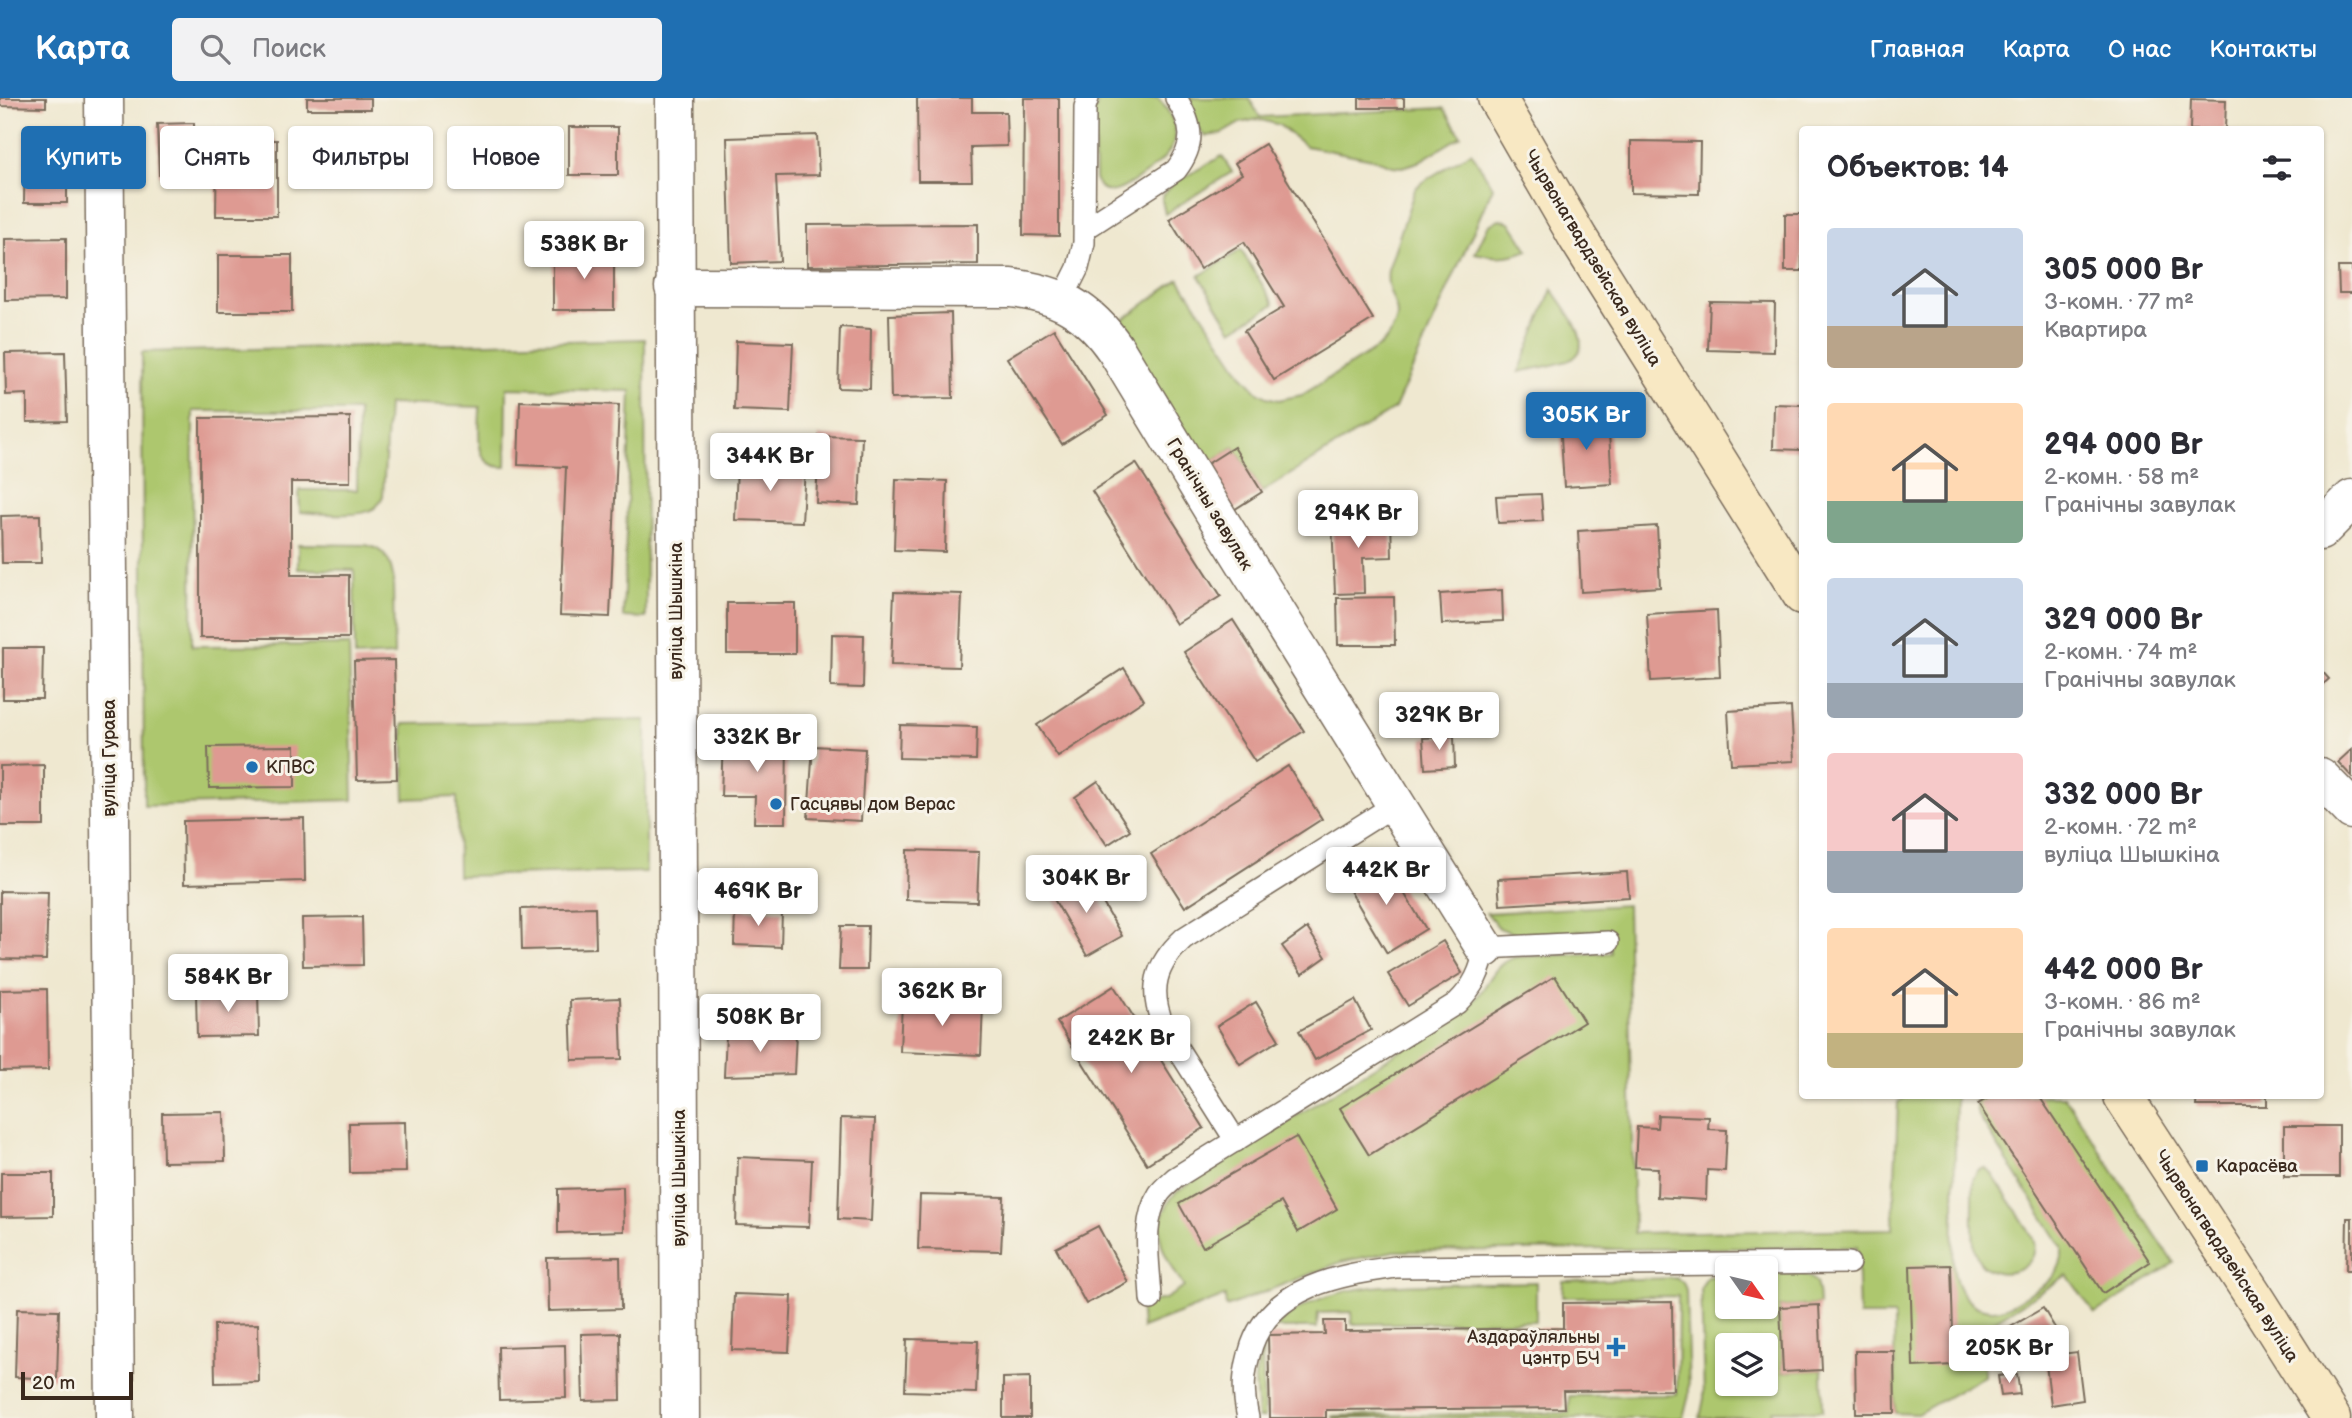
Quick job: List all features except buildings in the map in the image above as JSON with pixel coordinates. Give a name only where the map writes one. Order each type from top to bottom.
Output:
[{"type":"main road","name":"Чырвонагвардзейская вуліца","points":[[1497,98],[1578,238],[1799,590]]},
{"type":"main road","name":"Чырвонагвардзейская вуліца","points":[[2125,1099],[2258,1301],[2331,1418]]},
{"type":"street","name":"вуліца Гурава","points":[[104,98],[115,1418]]},
{"type":"street","name":"вуліца Шышкіна","points":[[674,98],[680,1418]]},
{"type":"street","name":"Гранічны завулак","points":[[674,287],[1011,288],[1038,292],[1062,300],[1085,315],[1105,333],[1116,350],[1485,948]]},
{"type":"street","points":[[2324,527],[2352,499]]},
{"type":"street","points":[[2324,781],[2352,810]]},
{"type":"lane","points":[[1062,300],[1079,268],[1085,229],[1085,107],[1088,98]]},
{"type":"lane","points":[[1085,229],[1176,170],[1187,155],[1191,141],[1188,123],[1176,98]]},
{"type":"lane","points":[[1237,1141],[1164,1027],[1155,997],[1160,966],[1184,938],[1396,804]]},
{"type":"lane","points":[[1152,1299],[1148,1228],[1152,1209],[1160,1192],[1175,1178],[1457,1003],[1477,979],[1485,948],[1608,942]]},
{"type":"lane","points":[[1248,1418],[1243,1391],[1247,1361],[1256,1334],[1271,1311],[1294,1294],[1324,1281],[1395,1267],[1849,1263]]},
{"type":"green space","points":[[1099,98],[1158,98],[1174,124],[1173,145],[1159,163],[1114,191],[1102,189],[1095,179],[1094,114]]},
{"type":"green space","points":[[1189,98],[1249,98],[1260,117],[1444,108],[1461,136],[1418,162],[1402,167],[1393,166],[1373,159],[1306,146],[1279,125],[1258,119],[1240,123],[1221,134],[1206,136],[1196,124]]},
{"type":"green space","points":[[1471,152],[1493,187],[1395,408],[1262,492],[1234,447],[1204,466],[1118,323],[1179,279],[1243,376],[1258,392],[1278,400],[1302,395],[1380,346],[1390,333],[1397,314],[1390,291],[1388,270],[1415,189]]},
{"type":"green space","points":[[1222,156],[1232,172],[1165,214],[1162,200],[1174,183]]},
{"type":"green space","points":[[1499,219],[1510,222],[1528,250],[1502,256],[1475,253],[1488,226]]},
{"type":"green space","points":[[1241,250],[1274,304],[1232,330],[1199,276]]},
{"type":"green space","points":[[1552,289],[1571,316],[1581,347],[1577,355],[1567,361],[1519,372]]},
{"type":"green space","points":[[645,339],[646,618],[623,617],[631,391],[507,388],[506,467],[495,466],[482,455],[479,437],[480,407],[388,404],[383,496],[373,509],[348,514],[300,512],[299,490],[357,490],[358,411],[193,411],[192,646],[349,645],[353,800],[144,806],[142,352]]},
{"type":"green space","points":[[298,544],[366,545],[385,556],[393,576],[394,655],[355,657],[354,570],[298,569]]},
{"type":"green space","points":[[646,720],[646,872],[458,876],[457,797],[405,799],[403,724]]},
{"type":"green space","points":[[1627,905],[1634,1233],[1893,1229],[1898,1102],[1903,1099],[1956,1099],[1954,1274],[1961,1291],[1973,1304],[1990,1310],[2001,1309],[2050,1280],[2060,1264],[2062,1247],[1980,1118],[1976,1107],[1977,1099],[2066,1099],[2174,1263],[2095,1314],[2067,1275],[1985,1327],[1984,1376],[1917,1414],[1895,1413],[1894,1316],[1859,1316],[1857,1247],[1394,1251],[1341,1262],[1226,1307],[1225,1296],[1142,1328],[1140,1304],[1165,1299],[1184,1287],[1164,1251],[1160,1229],[1167,1205],[1176,1192],[1461,1012],[1477,998],[1504,962],[1517,957],[1611,953],[1610,930],[1515,934],[1499,928],[1487,913]]},
{"type":"green space","points":[[1984,1168],[1992,1174],[2034,1242],[2034,1253],[2030,1261],[2013,1272],[2003,1273],[1985,1267],[1976,1252],[1973,1232],[1973,1179],[1977,1171]]},
{"type":"green space","points":[[1799,1273],[1814,1280],[1819,1305],[1780,1307],[1783,1372],[1822,1370],[1823,1411],[1773,1410],[1772,1418],[1700,1418],[1704,1398],[1701,1288],[1707,1277],[1715,1276],[1715,1320],[1778,1320],[1778,1274]]},
{"type":"green space","points":[[1675,1278],[1683,1282],[1686,1290],[1689,1394],[1683,1418],[1332,1418],[1569,1413],[1569,1396],[1677,1395],[1678,1296],[1562,1297],[1563,1281]]},
{"type":"green space","points":[[1536,1282],[1536,1321],[1352,1324],[1351,1312],[1318,1313],[1317,1328],[1274,1328],[1311,1303],[1353,1290],[1398,1285]]},
{"type":"green space","points":[[1262,1345],[1264,1418],[1258,1418],[1255,1379]]},
{"type":"place","name":"КПВС","points":[[252,767]]},
{"type":"place","name":"Гасцявы дом Верас","points":[[776,804]]},
{"type":"place","name":"Карасёва","points":[[2202,1166]]},
{"type":"place","name":"Аздараўляльны цэнтр БЧ","points":[[1616,1347]]}]
